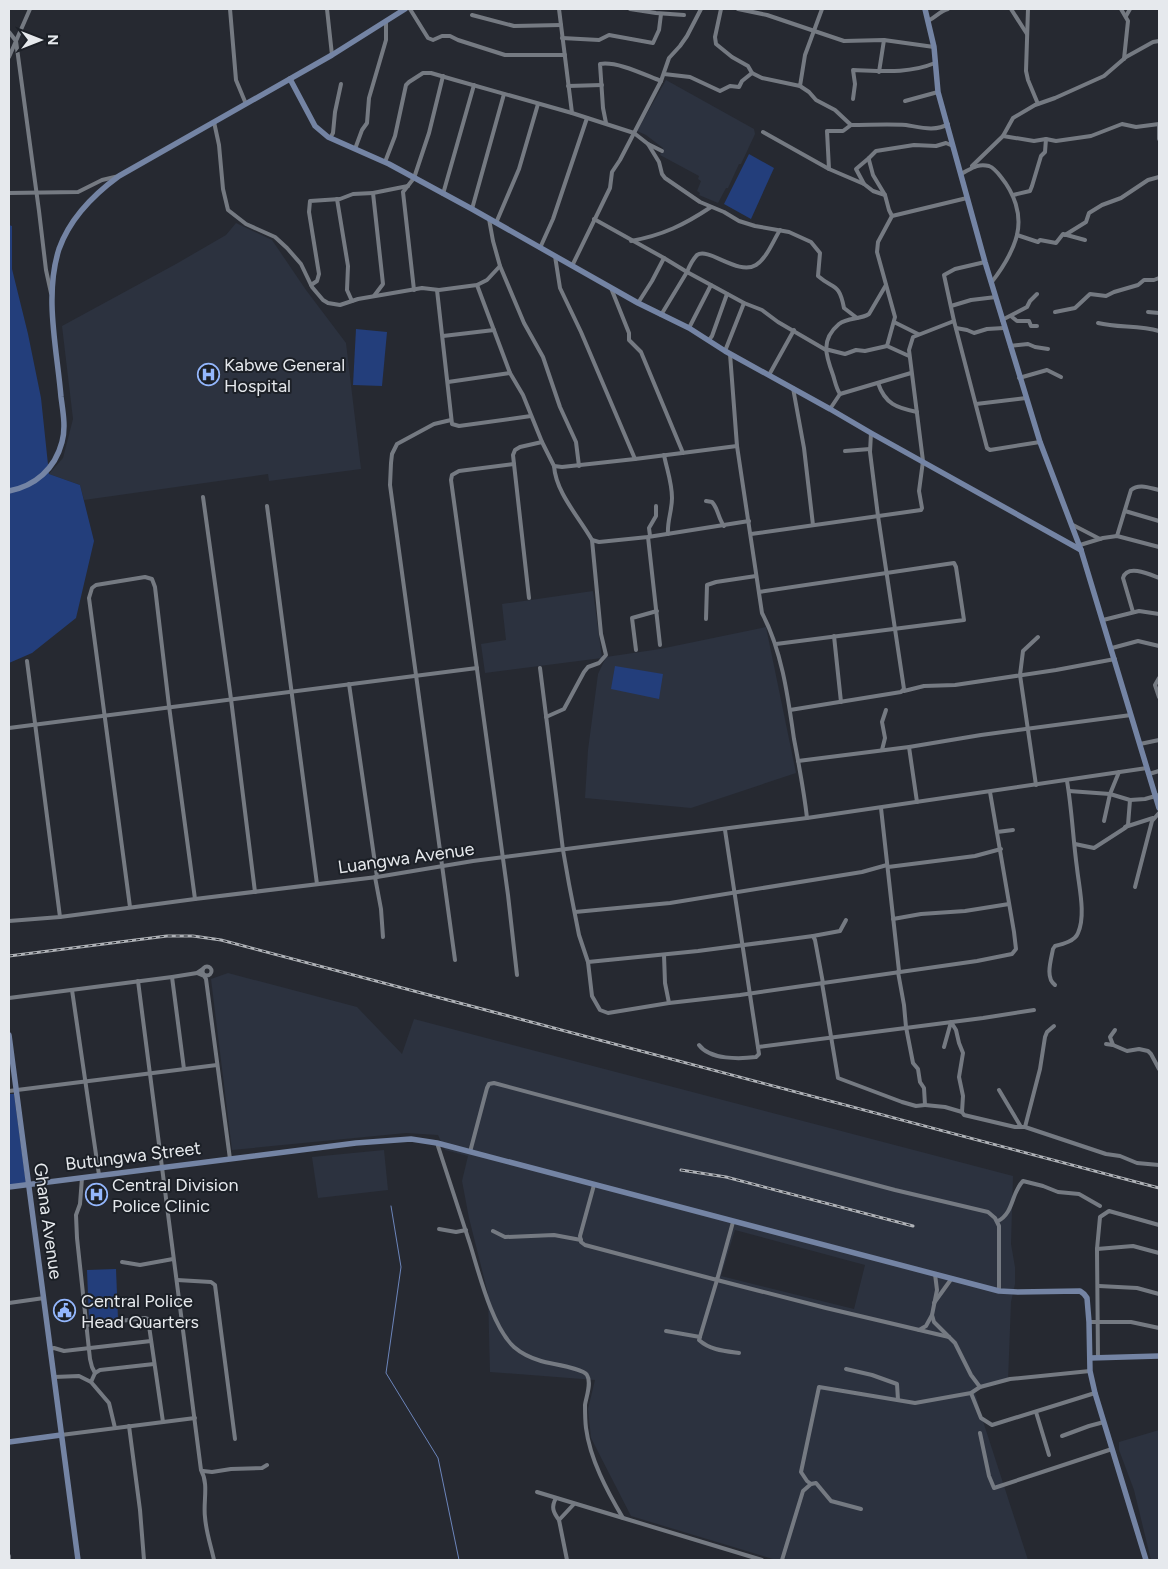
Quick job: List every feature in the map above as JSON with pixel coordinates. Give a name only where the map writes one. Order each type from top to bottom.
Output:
[{"type":"street","points":[[9,57],[30,9]]},
{"type":"street","points":[[230,9],[236,80],[246,104]]},
{"type":"street","points":[[327,9],[332,55]]},
{"type":"street","points":[[52,302],[59,249],[72,223],[94,195],[118,176],[332,55],[405,9]]},
{"type":"street","points":[[410,9],[428,38],[433,40],[442,36],[450,36],[505,55],[565,54]]},
{"type":"street","points":[[559,9],[572,113]]},
{"type":"street","points":[[630,9],[661,14],[684,15]]},
{"type":"street","points":[[572,266],[610,188],[612,172],[661,81],[669,58],[684,41],[701,9]]},
{"type":"street","points":[[721,9],[714,37],[716,44],[732,58],[748,66],[752,73],[762,78],[800,86],[816,100],[835,110],[851,124],[905,125],[916,128],[943,128],[948,124]]},
{"type":"street","points":[[738,9],[767,15],[844,40],[884,40],[934,47]]},
{"type":"street","points":[[800,86],[805,55],[822,9]]},
{"type":"street","points":[[925,9],[934,47],[938,92],[1004,328],[1040,442],[1081,547],[1148,771],[1157,795],[1159,808]]},
{"type":"street","points":[[928,21],[934,19],[938,13],[948,9]]},
{"type":"street","points":[[1011,9],[1027,34]]},
{"type":"street","points":[[1028,9],[1026,71],[1038,104]]},
{"type":"street","points":[[1121,9],[1128,21],[1124,59]]},
{"type":"street","points":[[1126,16],[1130,9]]},
{"type":"street","points":[[562,38],[600,40],[609,35],[653,43],[659,30],[661,14]]},
{"type":"street","points":[[472,15],[514,26],[561,25]]},
{"type":"street","points":[[355,149],[362,130],[367,123],[369,98],[386,40],[386,22]]},
{"type":"street","points":[[9,32],[16,41],[46,270],[52,302],[63,418],[62,441],[55,460],[43,475],[26,486],[9,491]]},
{"type":"street","points":[[879,72],[884,40]]},
{"type":"street","points":[[961,174],[1003,136],[1013,118],[1038,104],[1104,76],[1124,59],[1153,42],[1159,41]]},
{"type":"street","points":[[606,123],[600,64],[608,63],[661,81]]},
{"type":"street","points":[[853,99],[854,70],[903,71],[935,63]]},
{"type":"street","points":[[385,162],[395,136],[407,83],[423,73],[443,76],[606,123],[634,134],[662,151]]},
{"type":"street","points":[[664,74],[690,77],[720,91],[725,87],[738,87],[752,73]]},
{"type":"street","points":[[414,290],[403,192],[414,178],[429,133],[443,76]]},
{"type":"street","points":[[290,79],[315,126],[321,133],[385,162],[661,315],[689,328],[727,352],[871,434],[1081,547]]},
{"type":"street","points":[[330,138],[333,133],[341,84]]},
{"type":"street","points":[[443,194],[474,85]]},
{"type":"street","points":[[568,86],[602,85]]},
{"type":"street","points":[[905,101],[938,92]]},
{"type":"street","points":[[472,210],[504,94]]},
{"type":"street","points":[[496,223],[518,169],[538,104]]},
{"type":"street","points":[[540,248],[553,219],[587,118]]},
{"type":"street","points":[[214,122],[223,189],[228,210],[246,224],[275,237],[288,248],[301,264],[311,285],[328,303],[340,306],[352,301],[422,288],[437,290],[477,286],[487,280],[500,266]]},
{"type":"street","points":[[829,169],[827,131],[844,131],[851,124]]},
{"type":"street","points":[[1003,136],[1034,142],[1046,139],[1056,142],[1101,133],[1122,124],[1136,127],[1159,124],[1159,139]]},
{"type":"street","points":[[763,132],[829,169],[884,195]]},
{"type":"street","points":[[1013,195],[1030,191],[1041,156],[1045,152],[1046,139]]},
{"type":"street","points":[[864,184],[856,168],[876,151],[914,144],[936,146],[946,143],[953,146]]},
{"type":"street","points":[[648,144],[659,162],[665,178],[693,198],[739,221],[780,230],[811,242],[816,246],[820,253],[818,276],[838,289],[844,308],[857,318]]},
{"type":"street","points":[[869,158],[873,175],[884,195],[888,210],[892,216]]},
{"type":"street","points":[[972,166],[989,166],[995,170],[1013,195],[1018,217],[1017,235],[1012,248],[991,283]]},
{"type":"street","points":[[9,193],[70,193],[85,190],[102,180],[118,176]]},
{"type":"street","points":[[1066,235],[1086,222],[1089,213],[1102,205],[1121,198],[1148,180],[1159,177]]},
{"type":"street","points":[[311,285],[319,278],[309,212],[310,201],[337,199],[353,194],[373,193],[408,186]]},
{"type":"street","points":[[85,190],[94,195]]},
{"type":"street","points":[[373,193],[383,284],[373,297]]},
{"type":"street","points":[[887,346],[896,317],[877,252],[877,246],[892,216],[967,198]]},
{"type":"street","points":[[337,199],[348,266],[347,290],[352,301]]},
{"type":"street","points":[[631,241],[664,233],[711,207]]},
{"type":"street","points":[[489,219],[492,241],[500,266],[524,323],[543,356],[560,407],[576,442],[579,466]]},
{"type":"street","points":[[594,219],[686,272],[744,303],[762,310],[778,322],[825,349],[845,354],[856,350],[865,351],[887,346],[909,356]]},
{"type":"street","points":[[661,315],[696,256],[700,254],[708,255],[740,267],[754,266],[762,259],[780,230]]},
{"type":"street","points":[[1017,235],[1030,240],[1054,243],[1062,234],[1085,240]]},
{"type":"street","points":[[554,256],[560,288],[581,332],[635,459]]},
{"type":"street","points":[[638,302],[652,282],[664,258]]},
{"type":"street","points":[[985,262],[952,270],[944,275],[954,321],[988,449],[1040,442]]},
{"type":"street","points":[[1055,312],[1075,308],[1090,294],[1106,296],[1138,285],[1144,280],[1159,278]]},
{"type":"street","points":[[689,328],[711,285]]},
{"type":"street","points":[[840,394],[826,357],[825,349],[830,336],[839,324],[869,314],[886,285]]},
{"type":"street","points":[[477,286],[510,373],[523,395],[554,466],[556,477],[564,495],[592,540],[600,626],[606,655],[599,663],[588,667],[584,672],[564,708],[546,717]]},
{"type":"street","points":[[610,286],[629,333],[629,340],[641,352],[683,453]]},
{"type":"street","points":[[437,290],[452,424],[459,426],[531,416]]},
{"type":"street","points":[[708,340],[712,336],[728,294]]},
{"type":"street","points":[[1002,320],[1012,317],[1027,307],[1037,294]]},
{"type":"street","points":[[951,306],[971,300],[996,297]]},
{"type":"street","points":[[744,303],[727,352],[737,446],[762,613],[776,644],[790,710],[807,818]]},
{"type":"street","points":[[1148,312],[1159,313]]},
{"type":"street","points":[[1012,317],[1017,321],[1029,322],[1032,326],[1037,326]]},
{"type":"street","points":[[751,534],[921,510],[919,491],[923,461],[909,356],[911,341],[918,334],[954,321]]},
{"type":"street","points":[[894,322],[918,334]]},
{"type":"street","points":[[1098,323],[1128,328],[1159,330]]},
{"type":"street","points":[[956,328],[974,333],[1004,328]]},
{"type":"street","points":[[443,336],[494,330]]},
{"type":"street","points":[[769,375],[794,330]]},
{"type":"street","points":[[1010,346],[1028,344],[1035,348],[1048,349]]},
{"type":"street","points":[[1019,378],[1047,370],[1061,377]]},
{"type":"street","points":[[448,382],[510,373]]},
{"type":"street","points":[[830,409],[840,394],[911,373]]},
{"type":"street","points":[[878,383],[881,394],[898,408],[917,412]]},
{"type":"street","points":[[793,388],[804,448],[813,525]]},
{"type":"street","points":[[976,404],[1026,398]]},
{"type":"street","points":[[451,420],[434,424],[396,444],[392,454],[390,485],[455,960]]},
{"type":"street","points":[[871,434],[870,449],[878,516],[904,691]]},
{"type":"street","points":[[529,598],[513,455],[515,450],[520,447],[542,442]]},
{"type":"street","points":[[554,466],[562,468],[737,446]]},
{"type":"street","points":[[845,450],[870,449]]},
{"type":"street","points":[[664,456],[671,486],[671,514],[668,521],[668,534]]},
{"type":"street","points":[[514,464],[459,471],[452,475],[451,480],[503,858],[517,975]]},
{"type":"street","points":[[1116,536],[1128,497],[1134,487],[1141,486],[1159,490]]},
{"type":"street","points":[[202,497],[231,699],[255,892]]},
{"type":"street","points":[[706,501],[714,504],[724,526]]},
{"type":"street","points":[[267,506],[317,884]]},
{"type":"street","points":[[656,506],[656,516],[649,528],[649,537],[660,644]]},
{"type":"street","points":[[1125,511],[1159,521]]},
{"type":"street","points":[[592,540],[603,542],[649,537],[749,521]]},
{"type":"street","points":[[1071,524],[1100,539]]},
{"type":"street","points":[[1081,547],[1100,539],[1116,536],[1159,547]]},
{"type":"street","points":[[759,592],[886,572],[954,564],[964,620],[776,644]]},
{"type":"street","points":[[1133,612],[1123,578],[1125,573],[1136,571],[1159,578]]},
{"type":"street","points":[[706,619],[707,585],[756,576]]},
{"type":"street","points":[[130,907],[90,605],[90,593],[96,585],[127,580],[149,578],[154,582],[195,898]]},
{"type":"street","points":[[636,650],[632,618],[657,611]]},
{"type":"street","points":[[1103,620],[1133,612],[1146,611],[1159,614]]},
{"type":"street","points":[[834,636],[841,702]]},
{"type":"street","points":[[1036,785],[1020,675],[1023,651],[1038,637]]},
{"type":"street","points":[[1112,648],[1138,641],[1159,646]]},
{"type":"street","points":[[790,710],[924,686],[955,685],[1091,665],[1115,659]]},
{"type":"street","points":[[27,660],[60,917]]},
{"type":"street","points":[[9,728],[477,668]]},
{"type":"street","points":[[540,668],[563,850],[575,912],[588,962],[592,996],[595,1004],[608,1014],[669,1003],[750,994],[977,961],[1012,954],[1016,948],[990,792]]},
{"type":"street","points":[[1159,678],[1156,685],[1159,697]]},
{"type":"street","points":[[349,684],[381,909],[383,937]]},
{"type":"street","points":[[882,750],[885,738],[882,722],[886,710]]},
{"type":"street","points":[[798,761],[1131,715]]},
{"type":"street","points":[[1140,744],[1159,740]]},
{"type":"street","points":[[909,747],[917,802]]},
{"type":"street","name":"Luangwa Avenue","points":[[9,921],[60,917],[195,898],[376,877],[442,866],[881,808],[1119,772],[1159,771]]},
{"type":"street","points":[[1104,820],[1110,794],[1119,772]]},
{"type":"street","points":[[1055,985],[1051,982],[1049,975],[1053,949],[1075,937],[1079,932],[1081,890],[1067,781]]},
{"type":"street","points":[[1069,791],[1110,794],[1130,800],[1157,795]]},
{"type":"street","points":[[1125,828],[1129,821],[1130,800]]},
{"type":"street","points":[[881,808],[906,1027],[913,1063],[918,1070],[920,1082],[924,1088],[924,1105]]},
{"type":"street","points":[[1075,844],[1094,848],[1125,828],[1153,818],[1159,813]]},
{"type":"street","points":[[1135,887],[1153,818]]},
{"type":"street","points":[[699,1045],[706,1051],[732,1059],[758,1057],[725,830]]},
{"type":"street","points":[[997,832],[1013,830]]},
{"type":"street","points":[[575,912],[670,903],[733,891],[862,872],[887,866],[975,856],[1000,850]]},
{"type":"street","points":[[893,919],[1009,904]]},
{"type":"street","points":[[588,962],[743,946],[813,936],[840,931],[846,920]]},
{"type":"street","points":[[813,936],[823,983],[838,1078],[916,1106],[945,1107],[962,1112],[967,1117],[1023,1127],[1106,1154],[1120,1156],[1137,1163],[1159,1165]]},
{"type":"street","points":[[664,954],[665,983],[669,1003]]},
{"type":"street","points":[[199,973],[207,966],[211,968],[212,972],[207,977]]},
{"type":"street","points":[[203,968],[203,973],[207,977],[230,1159]]},
{"type":"street","points":[[9,998],[199,973],[207,977]]},
{"type":"street","points":[[172,977],[184,1069]]},
{"type":"street","points":[[138,981],[201,1470],[206,1484],[205,1519],[214,1560]]},
{"type":"street","points":[[72,990],[99,1175]]},
{"type":"street","points":[[758,1047],[1034,1010]]},
{"type":"street","points":[[944,1047],[951,1022]]},
{"type":"street","points":[[951,1022],[956,1030],[963,1053],[959,1072],[963,1096],[962,1112]]},
{"type":"street","points":[[1023,1127],[1040,1069],[1045,1036],[1054,1026]]},
{"type":"street","points":[[1113,1045],[1110,1037],[1115,1030]]},
{"type":"street","name":"Ghana Avenue","points":[[9,1035],[78,1560]]},
{"type":"street","points":[[1106,1044],[1127,1051],[1139,1049],[1148,1051],[1152,1054],[1159,1069]]},
{"type":"street","points":[[9,1091],[217,1065]]},
{"type":"street","points":[[470,1152],[487,1088],[489,1084],[494,1083],[866,1183],[988,1212],[998,1221],[1000,1234],[999,1291]]},
{"type":"street","points":[[999,1090],[1023,1127]]},
{"type":"street","name":"Butungwa Street","points":[[9,1187],[397,1139],[411,1139],[437,1143],[999,1291],[1080,1291],[1087,1298],[1090,1370],[1095,1393],[1146,1560]]},
{"type":"street","points":[[437,1143],[485,1292],[500,1330],[515,1348],[526,1356],[578,1370],[588,1375],[585,1406],[586,1429],[598,1467],[623,1518]]},
{"type":"street","points":[[82,1178],[80,1204],[76,1215],[77,1238],[89,1348],[92,1367],[95,1373]]},
{"type":"street","points":[[998,1221],[1004,1218],[1023,1181],[1058,1192],[1079,1194],[1100,1206]]},
{"type":"street","points":[[594,1185],[580,1236],[585,1245],[649,1263],[949,1336]]},
{"type":"street","points":[[1098,1358],[1098,1249],[1100,1217],[1108,1210],[1159,1225]]},
{"type":"street","points":[[733,1222],[699,1340],[704,1345],[713,1349],[739,1353]]},
{"type":"street","points":[[439,1229],[456,1232],[466,1230]]},
{"type":"street","points":[[493,1231],[505,1237],[554,1235],[581,1240]]},
{"type":"street","points":[[1098,1249],[1133,1246],[1159,1253]]},
{"type":"street","points":[[122,1262],[140,1265],[173,1259]]},
{"type":"street","points":[[918,1330],[926,1326],[932,1315],[937,1290],[935,1274]]},
{"type":"street","points":[[934,1303],[952,1278]]},
{"type":"street","points":[[177,1280],[210,1282],[214,1285],[235,1439]]},
{"type":"street","points":[[1098,1286],[1138,1288],[1159,1294]]},
{"type":"street","points":[[9,1303],[44,1298]]},
{"type":"street","points":[[932,1315],[934,1322],[955,1343],[971,1375],[980,1387]]},
{"type":"street","points":[[87,1325],[146,1318],[152,1341],[163,1422]]},
{"type":"street","points":[[1089,1322],[1131,1322],[1159,1328]]},
{"type":"street","points":[[666,1331],[700,1337]]},
{"type":"street","points":[[50,1349],[54,1348],[64,1352],[152,1341]]},
{"type":"street","points":[[1090,1358],[1159,1356]]},
{"type":"street","points":[[91,1382],[95,1373],[100,1370],[154,1364]]},
{"type":"street","points":[[846,1369],[872,1375],[897,1384],[898,1400]]},
{"type":"street","points":[[811,1484],[801,1472],[819,1387],[915,1403],[971,1393],[980,1387],[1010,1379],[1090,1370]]},
{"type":"street","points":[[54,1377],[78,1376],[91,1382],[109,1403],[115,1428]]},
{"type":"street","points":[[971,1393],[981,1418],[992,1424],[1095,1393]]},
{"type":"street","points":[[1036,1412],[1049,1455]]},
{"type":"street","points":[[9,1442],[195,1418]]},
{"type":"street","points":[[1062,1436],[1104,1422]]},
{"type":"street","points":[[129,1426],[140,1510],[144,1560]]},
{"type":"street","points":[[980,1433],[989,1476],[994,1488],[1112,1449]]},
{"type":"street","points":[[201,1470],[205,1472],[220,1472],[231,1469],[264,1468],[267,1465]]},
{"type":"street","points":[[782,1560],[803,1491],[811,1484],[816,1483],[831,1501],[861,1509]]},
{"type":"street","points":[[537,1492],[762,1560]]},
{"type":"street","points":[[556,1498],[553,1503],[553,1512],[559,1520],[567,1560]]},
{"type":"street","points":[[559,1520],[574,1504]]},
{"type":"shaded area","points":[[666,80],[754,129],[755,134],[741,164],[739,164],[728,188],[726,188],[718,203],[699,195],[700,193],[697,191],[701,181],[698,179],[699,176],[660,155],[663,148],[646,135],[637,131]]},
{"type":"shaded area","points":[[749,154],[774,168],[751,219],[724,204]]},
{"type":"shaded area","name":"Kabwe General Hospital","points":[[236,223],[272,240],[306,290],[346,343],[361,469],[269,481],[268,474],[84,500],[80,485],[49,474],[63,458],[73,419],[62,326],[226,235]]},
{"type":"shaded area","points":[[9,225],[12,226],[12,269],[41,398],[49,474],[80,485],[94,541],[76,618],[32,653],[9,663]]},
{"type":"shaded area","points":[[356,329],[387,332],[382,386],[353,385]]},
{"type":"shaded area","points":[[593,591],[602,658],[485,673],[481,644],[506,640],[502,604]]},
{"type":"shaded area","points":[[766,627],[796,773],[691,808],[585,798],[588,750],[598,674],[606,657],[660,649]]},
{"type":"shaded area","points":[[615,666],[663,674],[659,699],[611,689]]},
{"type":"shaded area","points":[[228,973],[357,1007],[402,1054],[414,1019],[1013,1176],[1011,1244],[1015,1267],[1015,1284],[1011,1302],[1008,1381],[990,1384],[975,1392],[1028,1560],[776,1560],[631,1516],[591,1438],[588,1409],[595,1380],[490,1372],[488,1294],[462,1181],[468,1156],[445,1150],[438,1135],[406,1133],[232,1150],[211,979]],"holes":[[[735,1230],[865,1265],[854,1309],[721,1276]]]},
{"type":"shaded area","points":[[9,1094],[14,1094],[26,1183],[9,1185]]},
{"type":"shaded area","points":[[384,1150],[388,1190],[318,1198],[312,1157]]},
{"type":"shaded area","points":[[116,1269],[118,1319],[89,1320],[87,1270]]},
{"type":"shaded area","points":[[1159,1430],[1159,1560],[1151,1560],[1134,1490],[1119,1450],[1119,1442]]},
{"type":"waterway","points":[[391,1206],[401,1267],[386,1373],[438,1458],[459,1560]]},
{"type":"railway","points":[[9,956],[167,936],[193,936],[221,940],[1159,1188]]},
{"type":"railway","points":[[681,1170],[726,1177],[913,1226]]},
{"type":"place","name":"Kabwe General Hospital","points":[[208,375]]},
{"type":"place","name":"Central Division Police Clinic","points":[[96,1195]]},
{"type":"place","name":"Central Police Head Quarters","points":[[65,1311]]}]
